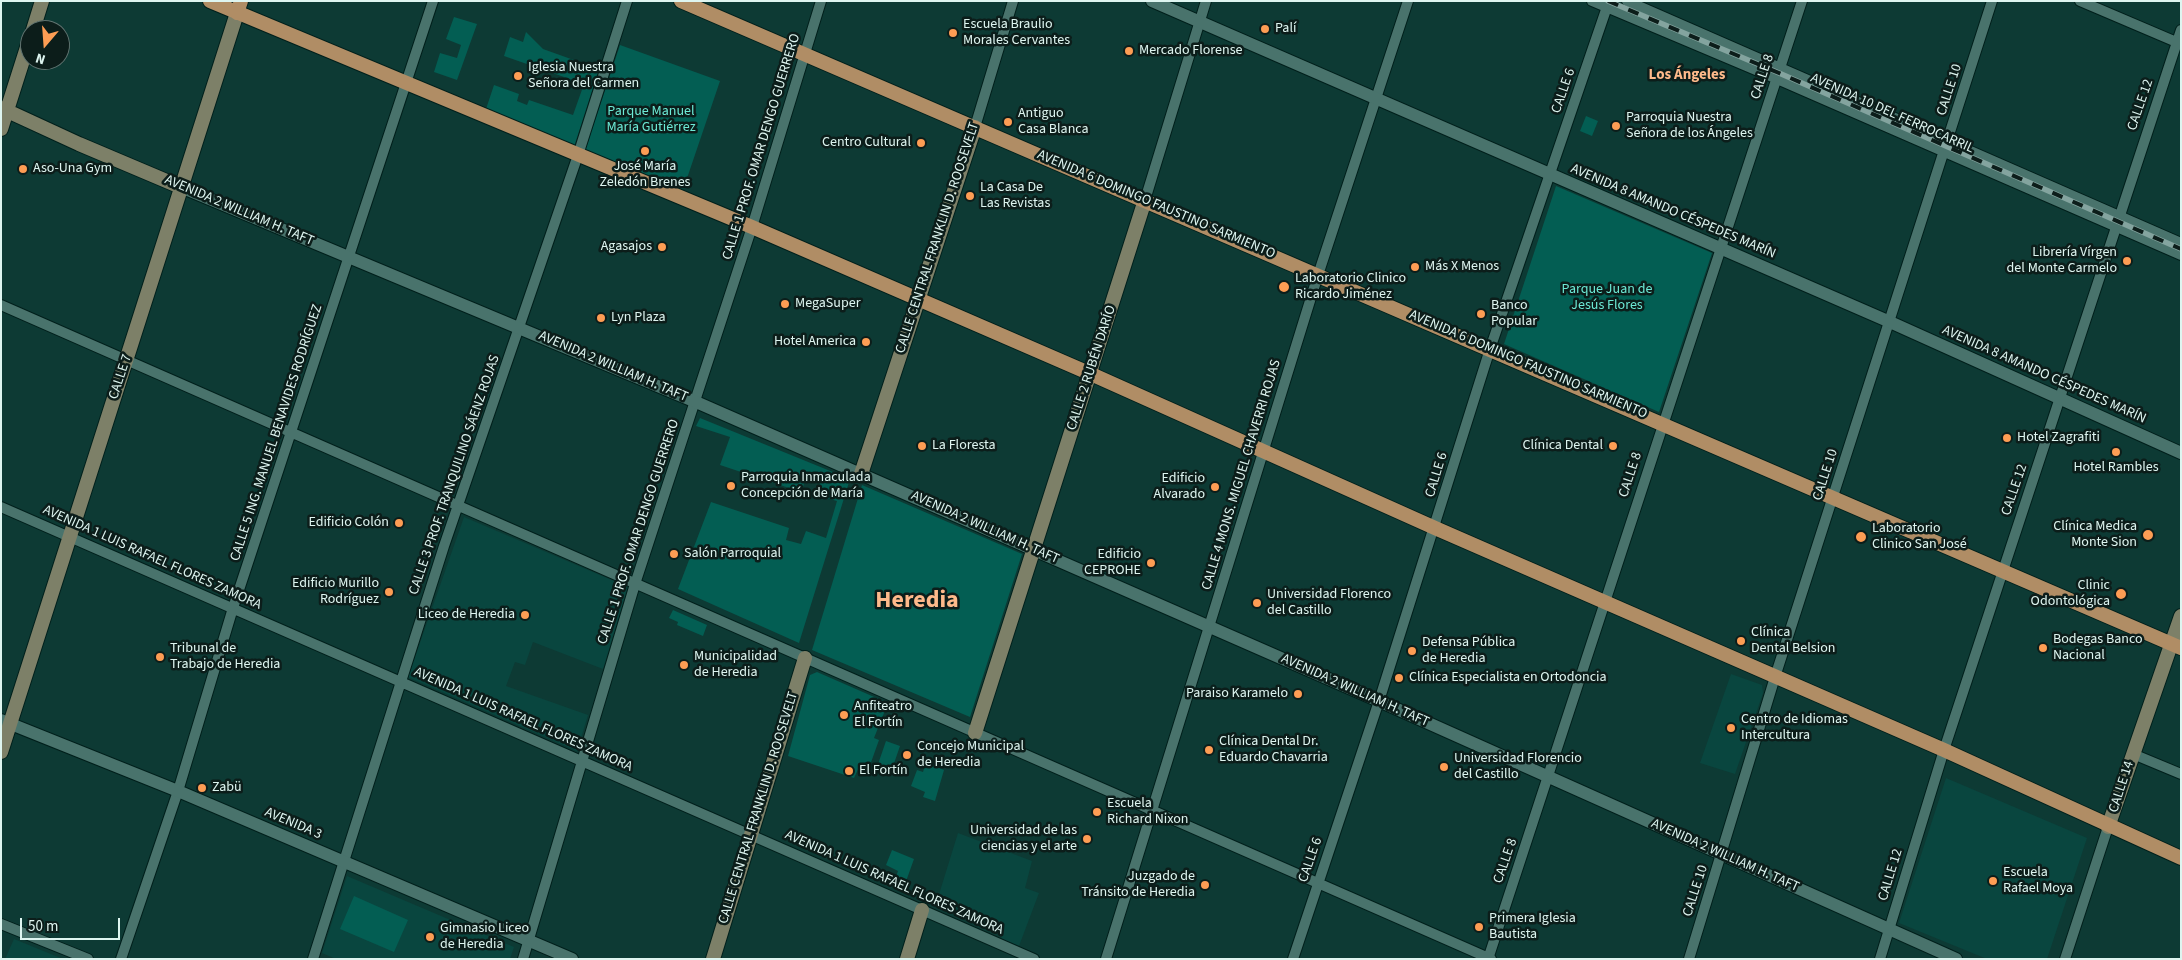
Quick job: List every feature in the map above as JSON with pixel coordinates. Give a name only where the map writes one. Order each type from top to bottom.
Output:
[{"type":"main road","points":[[36,20],[42,1]]},
{"type":"main road","points":[[210,1],[239,7],[406,84],[752,227],[1091,374],[1435,528],[1604,600],[1944,750],[2108,827],[2181,858]]},
{"type":"main road","name":"AVENIDA 6 DOMINGO FAUSTINO SARMIENTO","points":[[682,1],[1833,496],[2176,646]]},
{"type":"main road","name":"CALLE 7","points":[[1,752],[6,722],[183,188],[239,7]]},
{"type":"main road","points":[[1,129],[4,109],[20,65]]},
{"type":"main road","name":"AVENIDA 2 WILLIAM H. TAFT","points":[[4,109],[183,188]]},
{"type":"main road","name":"CALLE CENTRAL FRANKLIN D. ROOSEVELT","points":[[861,474],[975,127]]},
{"type":"main road","name":"CALLE 2 RUBÉN DARÍO","points":[[975,732],[1091,374],[1145,200]]},
{"type":"main road","name":"CALLE 14","points":[[2108,827],[2133,754],[2176,646],[2181,616]]},
{"type":"main road","name":"CALLE CENTRAL FRANKLIN D. ROOSEVELT","points":[[713,959],[805,658]]},
{"type":"main road","points":[[906,959],[922,910]]},
{"type":"street","name":"CALLE 5 ING. MANUEL BENAVIDES RODRÍGUEZ","points":[[120,959],[178,791],[233,608],[350,258],[433,1]]},
{"type":"street","name":"CALLE 3 PROF. TRANQUILINO SÁENZ ROJAS","points":[[313,959],[400,682],[578,155],[627,1]]},
{"type":"street","name":"CALLE 1 PROF. OMAR DENGO GUERRERO","points":[[523,959],[635,584],[752,227],[821,1]]},
{"type":"street","name":"CALLE CENTRAL FRANKLIN D. ROOSEVELT","points":[[975,127],[1013,1]]},
{"type":"street","name":"AVENIDA 8 AMANDO CÉSPEDES MARÍN","points":[[1152,1],[1890,322],[2181,453]]},
{"type":"street","name":"CALLE 2 RUBÉN DARÍO","points":[[1145,200],[1206,1]]},
{"type":"street","name":"CALLE 4 MONS. MIGUEL CHAVERRI ROJAS","points":[[1106,959],[1318,275],[1408,1]]},
{"type":"street","name":"AVENIDA 10 DEL FERROCARRIL","points":[[1592,1],[1608,4],[1944,152],[2119,222],[2181,242]]},
{"type":"street","name":"AVENIDA 10 DEL FERROCARRIL","points":[[1627,1],[1948,140],[2119,222],[2181,255]]},
{"type":"street","name":"CALLE 8","points":[[1489,958],[1549,778],[1604,600],[1802,1]]},
{"type":"street","name":"CALLE 10","points":[[1689,959],[1775,677],[1992,1]]},
{"type":"street","points":[[2080,1],[2179,43]]},
{"type":"street","name":"CALLE 6","points":[[1293,959],[1435,528],[1490,349],[1608,4]]},
{"type":"street","name":"CALLE 12","points":[[1880,959],[1944,750],[2119,222],[2142,146],[2179,43],[2181,30]]},
{"type":"street","name":"AVENIDA 2 WILLIAM H. TAFT","points":[[183,188],[696,402],[1210,626],[1956,959]]},
{"type":"street","points":[[1,306],[1489,958]]},
{"type":"street","name":"AVENIDA 1 LUIS RAFAEL FLORES ZAMORA","points":[[1,507],[1034,959]]},
{"type":"street","name":"AVENIDA 3","points":[[6,722],[178,791],[572,959]]},
{"type":"street","points":[[2133,754],[2181,774]]},
{"type":"street","name":"CALLE 14","points":[[2066,959],[2108,827]]},
{"type":"street","points":[[1,924],[88,959]]},
{"type":"shaded area","name":"Liceo de Heredia","points":[[464,517],[628,587],[603,669],[533,642],[525,665],[515,662],[506,686],[588,715],[577,751],[408,677]]},
{"type":"shaded area","name":"Centro de Idiomas Intercultura","points":[[1731,674],[1762,685],[1763,693],[1735,774],[1700,763]]},
{"type":"shaded area","name":"Escuela Rafael Moya","points":[[1946,778],[2087,838],[2047,959],[1987,959],[1899,923]]},
{"type":"shaded area","points":[[958,833],[1032,861],[1025,888],[1039,893],[1019,946],[1001,939],[1002,933],[936,904]]},
{"type":"shaded area","points":[[347,876],[514,947],[510,959],[336,959],[322,953]]},
{"type":"shaded area","points":[[14,939],[63,959],[5,959]]},
{"type":"green space","points":[[454,17],[477,24],[457,80],[434,72],[440,53],[457,58],[461,45],[446,39]]},
{"type":"green space","points":[[526,32],[543,49],[599,69],[574,147],[486,109],[494,85],[519,94],[517,101],[527,105],[529,100],[573,115],[584,84],[504,56],[510,37],[523,42]]},
{"type":"green space","name":"Parque Manuel María Gutiérrez","points":[[620,45],[720,81],[682,193],[584,154]]},
{"type":"green space","points":[[1586,116],[1598,121],[1592,136],[1580,131]]},
{"type":"green space","name":"Parque Juan de Jesús Flores","points":[[1556,186],[1712,253],[1659,412],[1504,344]]},
{"type":"green space","points":[[700,418],[850,479],[799,643],[678,589],[711,502],[789,528],[786,540],[801,544],[806,531],[826,538],[837,501],[816,495],[821,481],[807,476],[801,492],[720,465],[730,437],[696,426]]},
{"type":"green space","points":[[862,485],[1022,554],[970,717],[812,650]]},
{"type":"green space","points":[[673,610],[707,625],[703,636],[677,625],[678,622],[669,618]]},
{"type":"green space","points":[[817,672],[888,703],[874,738],[879,740],[869,768],[860,765],[854,778],[788,756],[810,675]]},
{"type":"green space","points":[[886,741],[900,746],[890,775],[876,770]]},
{"type":"green space","points":[[926,762],[944,770],[935,801],[923,797],[925,792],[911,786],[917,770],[923,772]]},
{"type":"green space","points":[[892,850],[914,859],[904,887],[894,882],[898,871],[886,865]]},
{"type":"green space","points":[[354,896],[408,920],[394,952],[340,929]]},
{"type":"railway","points":[[1608,1],[1779,73],[2181,249]]},
{"type":"place","name":"Palí","points":[[1265,29]]},
{"type":"place","name":"Escuela Braulio Morales Cervantes","points":[[953,33]]},
{"type":"place","name":"Mercado Florense","points":[[1129,51]]},
{"type":"place","name":"Iglesia Nuestra Señora del Carmen","points":[[518,76]]},
{"type":"place","name":"Antiguo Casa Blanca","points":[[1008,122]]},
{"type":"place","name":"Parroquia Nuestra Señora de los Ángeles","points":[[1616,126]]},
{"type":"place","name":"Centro Cultural","points":[[921,143]]},
{"type":"place","name":"José María Zeledón Brenes","points":[[645,151]]},
{"type":"place","name":"Aso-Una Gym","points":[[23,169]]},
{"type":"place","name":"La Casa De Las Revistas","points":[[970,196]]},
{"type":"place","name":"Agasajos","points":[[662,247]]},
{"type":"place","name":"Librería Vírgen del Monte Carmelo","points":[[2127,261]]},
{"type":"place","name":"Más X Menos","points":[[1415,267]]},
{"type":"place","name":"Laboratorio Clinico Ricardo Jiménez","points":[[1284,287]]},
{"type":"place","name":"MegaSuper","points":[[785,304]]},
{"type":"place","name":"Banco Popular","points":[[1481,314]]},
{"type":"place","name":"Lyn Plaza","points":[[601,318]]},
{"type":"place","name":"Hotel America","points":[[866,342]]},
{"type":"place","name":"Hotel Zagrafiti","points":[[2007,438]]},
{"type":"place","name":"La Floresta","points":[[922,446]]},
{"type":"place","name":"Clínica Dental","points":[[1613,446]]},
{"type":"place","name":"Hotel Rambles","points":[[2116,452]]},
{"type":"place","name":"Parroquia Inmaculada Concepción de María","points":[[731,486]]},
{"type":"place","name":"Edificio Alvarado","points":[[1215,487]]},
{"type":"place","name":"Edificio Colón","points":[[399,523]]},
{"type":"place","name":"Clínica Medica Monte Sion","points":[[2148,535]]},
{"type":"place","name":"Laboratorio Clinico San José","points":[[1861,537]]},
{"type":"place","name":"Salón Parroquial","points":[[674,554]]},
{"type":"place","name":"Edificio CEPROHE","points":[[1151,563]]},
{"type":"place","name":"Edificio Murillo Rodríguez","points":[[389,592]]},
{"type":"place","name":"Clinic Odontológica","points":[[2121,594]]},
{"type":"place","name":"Universidad Florenco del Castillo","points":[[1257,603]]},
{"type":"place","name":"Liceo de Heredia","points":[[525,615]]},
{"type":"place","name":"Clínica Dental Belsion","points":[[1741,641]]},
{"type":"place","name":"Bodegas Banco Nacional","points":[[2043,648]]},
{"type":"place","name":"Defensa Pública de Heredia","points":[[1412,651]]},
{"type":"place","name":"Tribunal de Trabajo de Heredia","points":[[160,657]]},
{"type":"place","name":"Municipalidad de Heredia","points":[[684,665]]},
{"type":"place","name":"Clínica Especialista en Ortodoncia","points":[[1399,678]]},
{"type":"place","name":"Paraiso Karamelo","points":[[1298,694]]},
{"type":"place","name":"Anfiteatro El Fortín","points":[[844,715]]},
{"type":"place","name":"Centro de Idiomas Intercultura","points":[[1731,728]]},
{"type":"place","name":"Clínica Dental Dr. Eduardo Chavarria","points":[[1209,750]]},
{"type":"place","name":"Concejo Municipal de Heredia","points":[[907,755]]},
{"type":"place","name":"Universidad Florencio del Castillo","points":[[1444,767]]},
{"type":"place","name":"El Fortín","points":[[849,771]]},
{"type":"place","name":"Zabü","points":[[202,788]]},
{"type":"place","name":"Escuela Richard Nixon","points":[[1097,812]]},
{"type":"place","name":"Universidad de las ciencias y el arte","points":[[1087,839]]},
{"type":"place","name":"Escuela Rafael Moya","points":[[1993,881]]},
{"type":"place","name":"Juzgado de Tránsito de Heredia","points":[[1205,885]]},
{"type":"place","name":"Primera Iglesia Bautista","points":[[1479,927]]},
{"type":"place","name":"Gimnasio Liceo de Heredia","points":[[430,937]]},
{"type":"district","name":"Los Ángeles","points":[[1687,76]]},
{"type":"district","name":"Heredia","points":[[917,602]]}]
